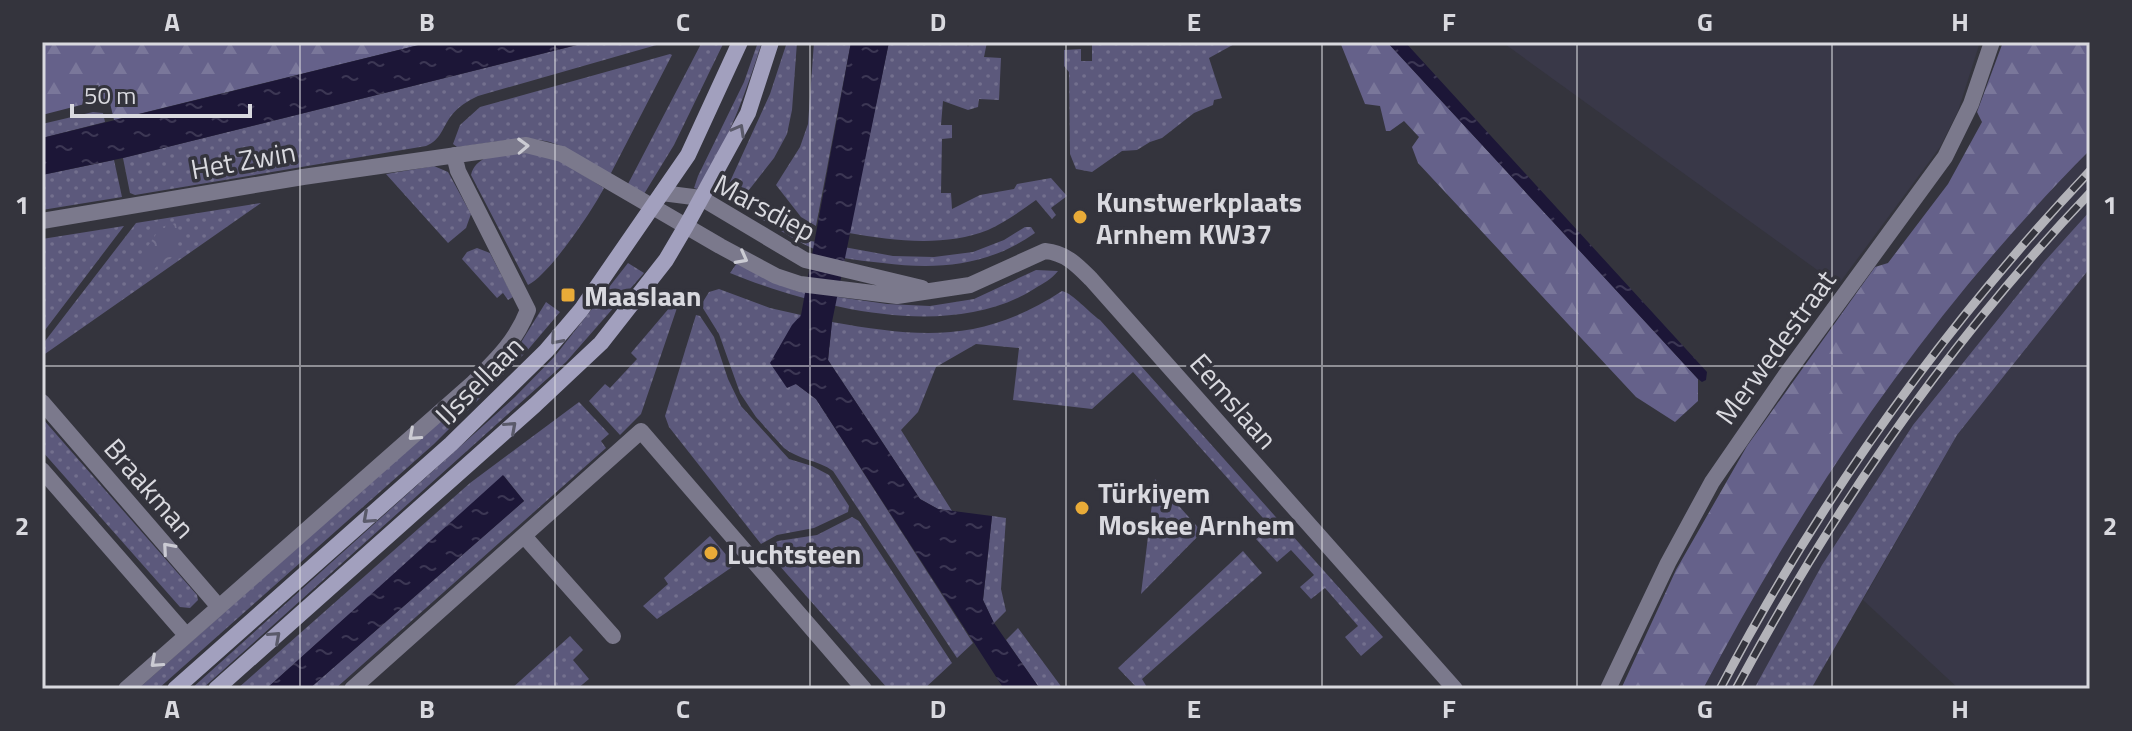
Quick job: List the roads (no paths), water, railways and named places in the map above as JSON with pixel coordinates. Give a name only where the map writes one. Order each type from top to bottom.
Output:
[{"type":"main road","name":"IJssellaan","points":[[175,689],[451,444],[546,351],[581,310],[688,155],[740,42]]},
{"type":"main road","name":"IJssellaan","points":[[216,689],[601,343],[666,260],[686,226],[748,113],[771,42]]},
{"type":"street","name":"Merwedestraat","points":[[1608,689],[1668,563],[1712,482],[1785,376],[1945,157],[1971,104],[1992,42]]},
{"type":"street","name":"Het Zwin","points":[[42,221],[526,145],[550,149],[651,208]]},
{"type":"street","name":"IJssellaan","points":[[126,689],[473,383],[520,331],[528,310],[450,155]]},
{"type":"street","name":"Marsdiep","points":[[662,193],[701,198],[805,260],[935,291]]},
{"type":"street","name":"Marsdiep","points":[[651,208],[776,276],[800,284],[845,291],[897,296],[935,291],[970,285],[1045,251],[1068,256]]},
{"type":"street","name":"Eemslaan","points":[[1068,256],[1096,283],[1455,689]]},
{"type":"street","name":"Braakman","points":[[42,402],[219,607]]},
{"type":"street","points":[[352,689],[641,431],[864,689]]},
{"type":"street","points":[[42,470],[186,635]]},
{"type":"street","points":[[524,536],[613,636]]},
{"type":"water","points":[[431,42],[589,42],[123,158],[42,175],[42,138]]},
{"type":"water","points":[[851,42],[889,42],[832,322],[828,360],[920,499],[938,509],[992,516],[983,600],[994,623],[1040,689],[1004,689],[816,399],[796,384],[787,388],[770,363],[801,315]]},
{"type":"water","points":[[1387,42],[1405,42],[1707,372],[1706,380],[1702,382],[1698,379]]},
{"type":"water","points":[[503,475],[524,501],[309,689],[266,689]]},
{"type":"railway","points":[[1720,689],[1799,550],[1887,417],[1985,291],[2090,171]]},
{"type":"railway","points":[[1736,689],[1812,556],[1896,429],[1989,308],[2090,193]]},
{"type":"place","name":"Kunstwerkplaats Arnhem KW37","points":[[1080,217]]},
{"type":"place","name":"Maaslaan","points":[[568,295]]},
{"type":"place","name":"Türkiyem Moskee Arnhem","points":[[1082,508]]},
{"type":"place","name":"Luchtsteen","points":[[711,553]]}]
